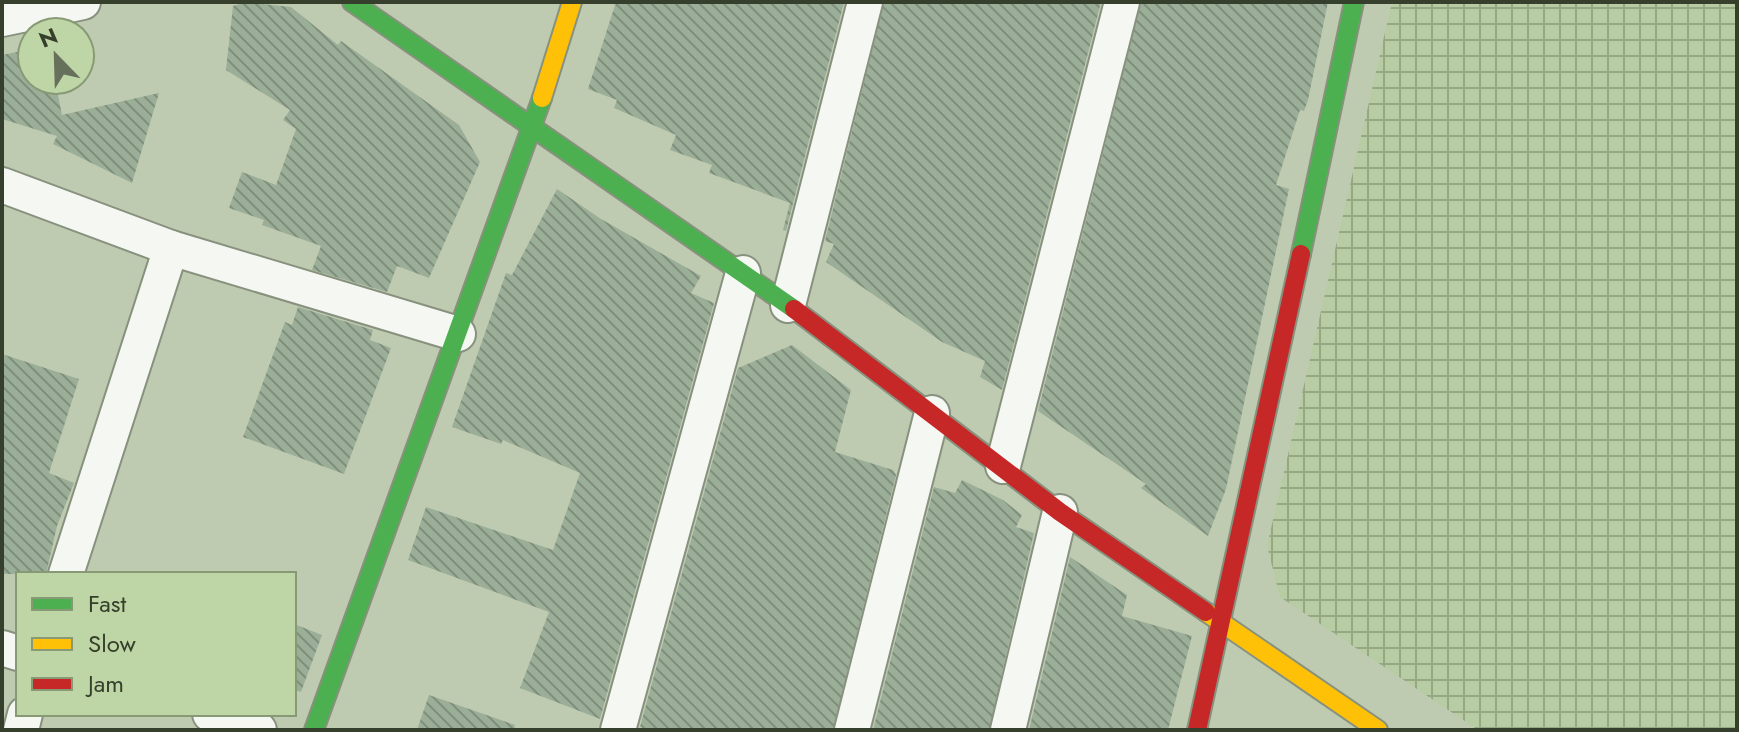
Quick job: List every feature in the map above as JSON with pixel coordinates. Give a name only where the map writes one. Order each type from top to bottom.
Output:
[{"type":"street","points":[[2,19],[83,2]]},
{"type":"street","points":[[352,2],[788,305],[1060,512],[1378,730]]},
{"type":"street","points":[[314,730],[533,125],[572,2]]},
{"type":"street","points":[[788,305],[865,2]]},
{"type":"street","points":[[1003,466],[1122,2]]},
{"type":"street","points":[[1197,730],[1223,623],[1354,2]]},
{"type":"street","points":[[2,185],[171,248],[458,334]]},
{"type":"street","points":[[67,572],[171,248]]},
{"type":"street","points":[[618,730],[743,273]]},
{"type":"street","points":[[852,730],[932,413]]},
{"type":"street","points":[[1008,730],[1060,512]]},
{"type":"street","points":[[216,716],[259,730]]},
{"type":"shaded area","points":[[1392,2],[1737,2],[1737,730],[1478,730],[1280,597],[1267,546]]},
{"type":"building","points":[[246,2],[291,7],[338,45],[341,41],[459,125],[480,162],[429,278],[397,266],[387,292],[312,270],[321,246],[262,225],[264,220],[229,208],[242,172],[276,185],[296,129],[283,120],[290,110],[226,70],[233,6]]},
{"type":"building","points":[[616,2],[844,2],[786,231],[783,230],[790,203],[709,173],[712,165],[670,150],[676,135],[614,108],[617,100],[588,89]]},
{"type":"building","points":[[884,2],[1101,2],[1002,390],[980,377],[985,361],[942,342],[826,262],[834,244],[825,241]]},
{"type":"building","points":[[1141,2],[1328,2],[1308,100],[1304,111],[1300,110],[1276,185],[1289,189],[1226,489],[1208,536],[1141,488],[1146,484],[1038,411]]},
{"type":"building","points":[[16,52],[16,96],[58,96],[62,115],[159,93],[132,183],[53,144],[57,136],[2,119],[2,55]]},
{"type":"building","points":[[557,189],[601,219],[701,276],[691,293],[714,303],[600,719],[520,688],[549,612],[408,560],[426,507],[553,550],[580,473],[503,440],[501,444],[452,427],[506,273],[512,275]]},
{"type":"building","points":[[298,307],[373,330],[370,340],[391,348],[344,474],[243,437],[285,322],[292,325]]},
{"type":"building","points":[[792,345],[851,390],[835,452],[893,470],[896,475],[833,730],[650,730],[640,727],[738,368]]},
{"type":"building","points":[[2,354],[79,379],[49,473],[74,483],[57,526],[46,572],[2,574]]},
{"type":"building","points":[[962,480],[1003,500],[1022,515],[1016,527],[1034,533],[989,730],[873,730],[934,487],[955,493]]},
{"type":"building","points":[[1070,557],[1127,595],[1122,616],[1192,636],[1168,730],[1029,730]]},
{"type":"building","points":[[296,625],[322,635],[301,692],[296,691]]},
{"type":"building","points":[[429,695],[515,725],[514,730],[417,730]]},
{"type":"traffic: fast","points":[[352,2],[794,309]]},
{"type":"traffic: fast","points":[[1301,254],[1354,2]]},
{"type":"traffic: fast","points":[[314,730],[542,98]]},
{"type":"traffic: slow","points":[[542,98],[572,2]]},
{"type":"traffic: slow","points":[[1206,612],[1378,730]]},
{"type":"traffic: jam","points":[[1197,730],[1301,254]]},
{"type":"traffic: jam","points":[[794,309],[1060,512],[1206,612]]}]
